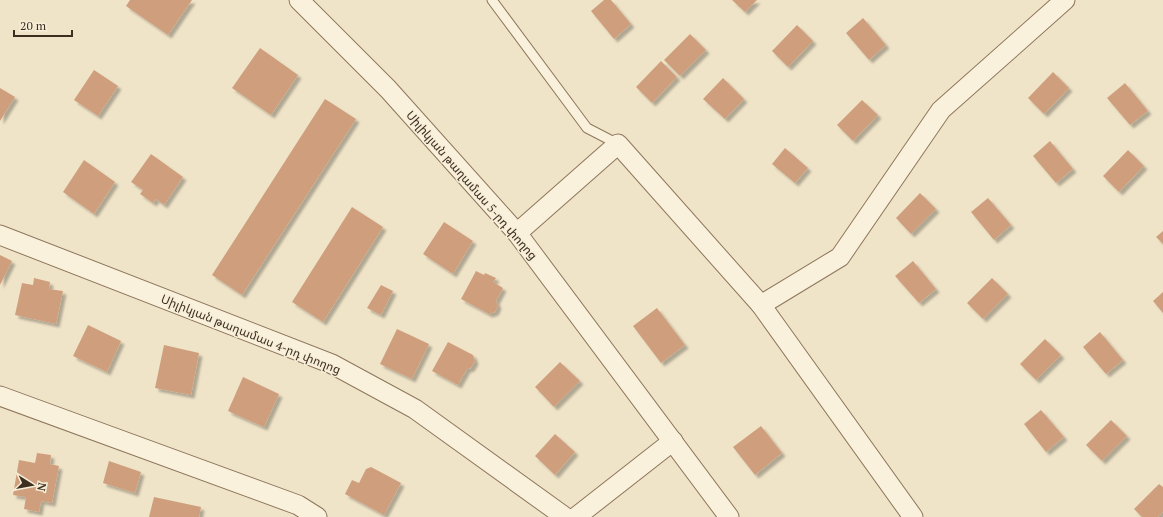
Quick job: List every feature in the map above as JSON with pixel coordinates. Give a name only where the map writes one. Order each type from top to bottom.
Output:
[{"type":"street","name":"Սիլիկյան թաղամաս 5-րդ փողոց","points":[[299,0],[388,89],[517,233],[729,517]]},
{"type":"street","points":[[761,305],[840,257],[941,110],[1065,0]]},
{"type":"street","points":[[517,233],[618,144],[761,305],[914,517]]},
{"type":"street","name":"Սիլիկյան թաղամաս 4-րդ փողոց","points":[[0,235],[332,364],[415,409],[565,517]]},
{"type":"street","points":[[0,396],[298,505],[316,517]]},
{"type":"street","points":[[576,517],[673,441]]},
{"type":"lane","points":[[492,0],[587,128],[618,144]]},
{"type":"building","points":[[130,0],[192,0],[168,35],[126,6]]},
{"type":"building","points":[[604,0],[611,0],[631,24],[614,39],[591,11]]},
{"type":"building","points":[[732,0],[757,0],[745,12]]},
{"type":"building","points":[[863,18],[886,45],[869,60],[846,33]]},
{"type":"building","points":[[797,25],[813,41],[788,67],[772,51]]},
{"type":"building","points":[[690,34],[706,50],[680,76],[664,60]]},
{"type":"building","points":[[260,48],[298,75],[271,115],[232,88]]},
{"type":"building","points":[[661,61],[677,77],[652,103],[636,87]]},
{"type":"building","points":[[94,70],[118,86],[98,116],[74,100]]},
{"type":"building","points":[[1053,72],[1069,88],[1044,114],[1028,98]]},
{"type":"building","points":[[723,78],[744,99],[725,119],[703,99]]},
{"type":"building","points":[[1125,83],[1148,111],[1130,125],[1107,98]]},
{"type":"building","points":[[0,88],[15,97],[0,121]]},
{"type":"building","points":[[325,99],[356,119],[242,295],[212,275]]},
{"type":"building","points":[[862,100],[878,115],[853,141],[837,125]]},
{"type":"building","points":[[1050,141],[1073,169],[1056,183],[1033,156]]},
{"type":"building","points":[[785,148],[808,168],[795,183],[772,164]]},
{"type":"building","points":[[1128,150],[1144,166],[1119,192],[1103,176]]},
{"type":"building","points":[[151,154],[183,177],[164,205],[156,199],[153,203],[140,194],[143,190],[131,182]]},
{"type":"building","points":[[84,160],[115,182],[94,214],[63,192]]},
{"type":"building","points":[[920,193],[936,209],[911,234],[896,218]]},
{"type":"building","points":[[988,198],[1011,225],[994,240],[971,212]]},
{"type":"building","points":[[352,207],[383,227],[323,322],[292,302]]},
{"type":"building","points":[[444,222],[473,241],[453,274],[423,254]]},
{"type":"building","points":[[1163,231],[1163,244],[1156,237]]},
{"type":"building","points":[[0,255],[12,261],[0,285]]},
{"type":"building","points":[[913,261],[936,289],[919,303],[895,276]]},
{"type":"building","points":[[476,271],[496,278],[493,282],[503,288],[496,301],[498,306],[495,312],[489,314],[461,299]]},
{"type":"building","points":[[34,278],[50,282],[49,289],[63,291],[56,324],[15,315],[22,283],[33,285]]},
{"type":"building","points":[[992,278],[1008,294],[983,319],[967,303]]},
{"type":"building","points":[[381,285],[393,291],[381,315],[367,308]]},
{"type":"building","points":[[1163,292],[1163,313],[1153,301]]},
{"type":"building","points":[[657,308],[685,345],[661,363],[633,326]]},
{"type":"building","points":[[88,325],[121,341],[107,372],[73,356]]},
{"type":"building","points":[[397,329],[429,344],[412,379],[380,364]]},
{"type":"building","points":[[1100,332],[1123,360],[1106,374],[1083,347]]},
{"type":"building","points":[[1045,339],[1061,355],[1036,380],[1020,364]]},
{"type":"building","points":[[448,342],[473,355],[475,361],[471,368],[467,369],[458,385],[432,371]]},
{"type":"building","points":[[164,345],[199,353],[191,395],[155,388]]},
{"type":"building","points":[[560,362],[580,381],[554,407],[535,387]]},
{"type":"building","points":[[243,377],[279,394],[264,427],[228,411]]},
{"type":"building","points":[[1041,410],[1064,437],[1046,452],[1024,424]]},
{"type":"building","points":[[1111,420],[1127,436],[1102,461],[1086,445]]},
{"type":"building","points":[[761,426],[782,453],[755,475],[733,447]]},
{"type":"building","points":[[555,434],[575,452],[555,475],[535,456]]},
{"type":"building","points":[[37,453],[51,455],[50,464],[59,466],[52,503],[41,501],[39,512],[24,509],[26,497],[13,495],[19,460],[35,463]]},
{"type":"building","points":[[109,461],[141,472],[135,493],[103,483]]},
{"type":"building","points":[[371,467],[401,483],[384,515],[345,494],[352,480],[359,483],[366,469]]},
{"type":"building","points":[[1159,484],[1163,487],[1163,512],[1158,517],[1142,517],[1134,509]]},
{"type":"building","points":[[154,497],[201,507],[199,517],[149,517]]}]
